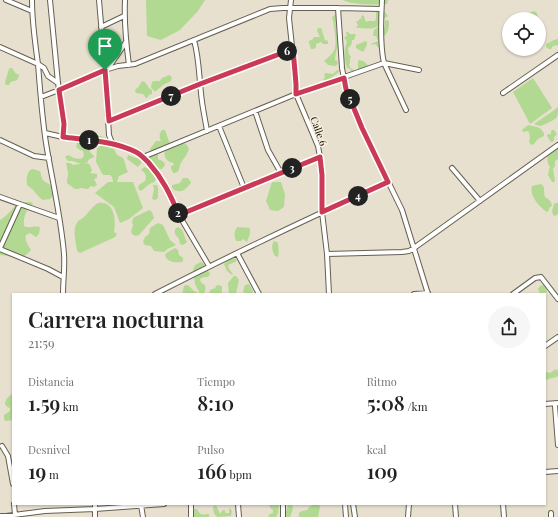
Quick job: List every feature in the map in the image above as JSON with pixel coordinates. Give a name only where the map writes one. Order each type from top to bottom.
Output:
[{"type":"street","points":[[6,0],[32,11]]},
{"type":"street","points":[[32,0],[42,114],[64,255],[63,293]]},
{"type":"street","points":[[50,0],[58,83],[64,124],[63,137]]},
{"type":"street","points":[[99,0],[110,135],[112,143]]},
{"type":"street","points":[[125,0],[124,16],[129,65]]},
{"type":"street","name":"Calle 6","points":[[290,0],[296,94],[318,146],[320,157],[322,175],[322,212],[327,254],[329,293]]},
{"type":"street","points":[[382,0],[382,55],[384,63],[406,110]]},
{"type":"street","points":[[338,8],[342,68],[346,89],[362,128],[402,210],[428,293]]},
{"type":"street","points":[[41,97],[105,70],[118,66],[135,64],[270,9],[381,9]]},
{"type":"street","points":[[101,27],[124,16]]},
{"type":"street","points":[[194,40],[197,49],[200,84],[207,131]]},
{"type":"street","points":[[105,70],[112,64],[126,42]]},
{"type":"street","points":[[0,47],[38,64],[44,68],[48,76],[58,83]]},
{"type":"street","points":[[109,121],[200,84],[293,49]]},
{"type":"street","points":[[503,93],[558,55]]},
{"type":"street","points":[[143,157],[296,94],[384,63],[419,70]]},
{"type":"street","points":[[255,111],[268,150],[281,173]]},
{"type":"street","points":[[219,126],[244,188]]},
{"type":"street","points":[[45,133],[63,137],[112,143],[137,152],[161,178],[169,191],[179,215],[209,266]]},
{"type":"street","points":[[0,140],[34,156],[49,158]]},
{"type":"street","points":[[327,254],[409,251],[558,145]]},
{"type":"street","points":[[179,215],[320,157]]},
{"type":"street","points":[[452,168],[480,201]]},
{"type":"street","points":[[156,293],[209,266],[388,182]]},
{"type":"street","points":[[0,197],[59,218]]},
{"type":"street","points":[[20,204],[0,249],[48,269],[63,278]]},
{"type":"street","points":[[237,253],[258,293]]},
{"type":"street","points":[[514,293],[535,278],[542,277],[558,299]]},
{"type":"street","points":[[546,345],[558,337]]},
{"type":"street","points":[[546,404],[557,403],[555,406],[558,445]]},
{"type":"street","points":[[2,446],[8,456],[12,478]]},
{"type":"street","points":[[546,472],[558,470]]},
{"type":"street","points":[[14,505],[15,515]]},
{"type":"street","points":[[95,505],[95,517]]},
{"type":"street","points":[[0,516],[46,511],[95,510],[141,505],[142,517]]},
{"type":"street","points":[[191,505],[191,517]]},
{"type":"street","points":[[238,505],[239,517]]},
{"type":"street","points":[[283,505],[284,517]]},
{"type":"street","points":[[346,505],[346,517]]},
{"type":"street","points":[[353,505],[355,517]]},
{"type":"street","points":[[408,517],[409,505]]},
{"type":"street","points":[[454,505],[456,517]]},
{"type":"street","points":[[503,505],[504,517]]},
{"type":"green space","points":[[146,0],[205,0],[198,11],[180,30],[161,40],[147,36]]},
{"type":"green space","points":[[343,0],[388,0],[387,4],[358,4]]},
{"type":"green space","points":[[376,11],[385,12],[388,16],[383,19],[384,22],[377,27],[356,27],[358,26],[356,21],[361,19],[362,15],[364,16],[366,22],[375,21]]},
{"type":"green space","points":[[336,14],[338,42],[335,60],[338,63],[336,66],[328,65],[324,61],[335,49],[336,42],[332,17]]},
{"type":"green space","points":[[385,21],[389,21],[388,32],[380,39],[383,48],[379,48],[375,44],[372,45],[371,44],[378,41],[376,36],[373,36],[374,30],[378,27],[380,29],[385,27]]},
{"type":"green space","points":[[318,28],[321,28],[325,40],[328,41],[328,44],[323,44],[321,42],[316,44],[314,49],[311,49],[309,41],[314,37],[320,37],[317,31]]},
{"type":"green space","points":[[346,32],[356,34],[354,40],[352,40],[351,45],[348,48],[351,57],[349,64],[350,68],[354,70],[353,71],[347,68],[345,61],[344,52],[347,42],[344,37],[347,36]]},
{"type":"green space","points":[[558,39],[558,45],[553,46],[551,49],[546,47],[546,44]]},
{"type":"green space","points":[[366,41],[367,45],[363,52],[356,48],[356,45]]},
{"type":"green space","points":[[359,60],[363,61],[369,66],[364,69],[358,69]]},
{"type":"green space","points":[[10,68],[12,68],[19,76],[17,80],[11,82],[9,85],[6,85],[5,82]]},
{"type":"green space","points":[[337,70],[340,71],[327,81],[323,80],[325,77],[324,74],[333,74]]},
{"type":"green space","points":[[169,75],[172,77],[171,81],[154,91],[151,87],[152,82],[160,81],[162,78]]},
{"type":"green space","points":[[533,78],[552,108],[530,124],[513,92]]},
{"type":"green space","points":[[142,81],[145,82],[152,90],[152,94],[147,98],[143,94],[136,93],[135,91]]},
{"type":"green space","points":[[558,107],[557,117],[554,120],[540,126],[534,124],[553,111]]},
{"type":"green space","points":[[528,125],[540,128],[544,133],[544,136],[538,139],[533,145],[530,144],[529,141],[529,132],[523,132],[522,130]]},
{"type":"green space","points":[[162,130],[165,130],[170,144],[157,150],[150,150],[156,141],[161,141],[160,133]]},
{"type":"green space","points":[[552,130],[554,130],[557,134],[554,137],[554,141],[551,142],[547,135],[551,134]]},
{"type":"green space","points":[[82,136],[100,136],[106,138],[106,140],[102,141],[82,138]]},
{"type":"green space","points":[[76,142],[89,145],[90,152],[94,157],[88,160],[88,162],[81,164],[68,161],[65,157],[68,155],[81,159],[84,156],[83,151],[76,147]]},
{"type":"green space","points":[[182,143],[186,144],[189,149],[180,164],[179,171],[173,173],[171,166],[174,165],[165,157],[165,154],[167,149]]},
{"type":"green space","points":[[100,146],[114,149],[117,155],[123,158],[128,172],[119,176],[117,182],[133,182],[143,208],[129,219],[120,223],[114,207],[95,193],[108,182],[113,182],[110,175],[103,175],[96,162],[97,149]]},
{"type":"green space","points":[[558,147],[558,159],[555,161],[555,166],[553,169],[555,181],[552,182],[548,175],[550,167],[547,159],[548,154]]},
{"type":"green space","points":[[154,154],[158,154],[158,159],[165,163],[162,169],[155,168],[151,162],[149,158]]},
{"type":"green space","points":[[128,155],[138,158],[142,162],[138,167],[127,159]]},
{"type":"green space","points":[[66,163],[73,165],[87,163],[90,165],[92,171],[90,173],[97,174],[97,178],[94,179],[97,185],[94,187],[91,186],[88,189],[75,189],[67,183],[68,172]]},
{"type":"green space","points":[[144,167],[150,170],[156,180],[140,191],[138,188],[139,185],[145,181],[146,178],[145,173],[141,170]]},
{"type":"green space","points":[[32,169],[40,171],[43,180],[51,186],[53,196],[50,199],[43,200],[27,185],[28,174]]},
{"type":"green space","points":[[183,178],[188,178],[191,183],[184,190],[174,190],[172,185],[180,183]]},
{"type":"green space","points":[[272,182],[281,182],[285,194],[284,207],[278,211],[270,210],[266,201]]},
{"type":"green space","points":[[541,184],[544,188],[545,197],[550,200],[552,204],[547,212],[533,197],[531,189],[532,186]]},
{"type":"green space","points":[[153,185],[157,185],[158,188],[158,198],[155,200],[152,199],[154,189]]},
{"type":"green space","points":[[23,202],[31,202],[33,204],[28,209],[24,220],[24,226],[40,227],[39,234],[36,237],[30,233],[26,235],[26,241],[31,250],[20,258],[0,255],[0,220],[18,204]]},
{"type":"green space","points":[[98,203],[104,203],[111,208],[115,222],[114,232],[117,234],[115,237],[80,253],[77,251],[75,240],[76,226],[78,221]]},
{"type":"green space","points":[[558,203],[558,214],[555,216],[553,215],[552,211],[554,204]]},
{"type":"green space","points":[[149,210],[152,212],[154,218],[139,235],[133,235],[131,232],[133,218]]},
{"type":"green space","points":[[158,223],[163,225],[170,240],[176,245],[164,252],[154,251],[151,246],[145,245],[143,242],[145,237],[149,234],[150,228]]},
{"type":"green space","points":[[178,227],[183,231],[187,242],[183,245],[180,244],[179,239],[175,234],[175,229]]},
{"type":"green space","points":[[237,227],[250,228],[250,234],[247,242],[243,239],[241,241],[236,241],[235,231]]},
{"type":"green space","points":[[274,241],[277,242],[278,245],[278,257],[275,256],[273,250],[272,245]]},
{"type":"green space","points":[[175,248],[178,250],[179,255],[183,258],[182,262],[171,261],[166,257],[165,254]]},
{"type":"green space","points":[[232,258],[236,259],[237,261],[228,265],[233,274],[232,275],[227,271],[224,264]]},
{"type":"green space","points":[[201,262],[204,264],[204,267],[194,272],[193,270],[195,265]]},
{"type":"green space","points":[[205,271],[210,273],[209,276],[200,279],[201,283],[205,285],[205,292],[204,293],[200,293],[195,284],[194,277]]},
{"type":"green space","points":[[234,276],[236,276],[239,280],[236,293],[229,293],[228,283]]},
{"type":"green space","points":[[249,284],[253,291],[252,293],[244,293],[243,291],[245,285]]},
{"type":"green space","points":[[545,284],[546,294],[540,293],[538,289],[540,286]]},
{"type":"green space","points":[[188,285],[197,293],[182,293],[184,286]]},
{"type":"green space","points":[[217,285],[222,286],[222,293],[209,293],[210,290],[215,288]]},
{"type":"green space","points":[[556,369],[558,371],[558,376],[546,380],[546,372],[550,373]]},
{"type":"green space","points":[[12,395],[12,420],[5,421],[4,415],[10,411],[10,408],[5,404],[6,399]]},
{"type":"green space","points":[[215,505],[220,514],[223,510],[225,510],[225,513],[229,513],[230,508],[232,511],[231,516],[217,517],[213,510]]},
{"type":"green space","points":[[268,505],[279,505],[276,517],[268,517],[273,513]]},
{"type":"green space","points":[[288,505],[292,505],[293,509],[290,517],[286,517],[285,514]]},
{"type":"green space","points":[[310,506],[320,506],[318,517],[299,517],[299,513],[307,510]]},
{"type":"green space","points":[[194,509],[197,509],[202,514],[209,514],[209,517],[192,517]]},
{"type":"route","points":[[293,49],[296,94],[344,78],[346,89],[362,128],[388,182],[322,212],[322,175],[320,157],[179,215],[169,191],[157,172],[137,152],[112,143],[63,137],[64,124],[59,90],[105,70],[109,121],[200,84],[293,49]]}]
